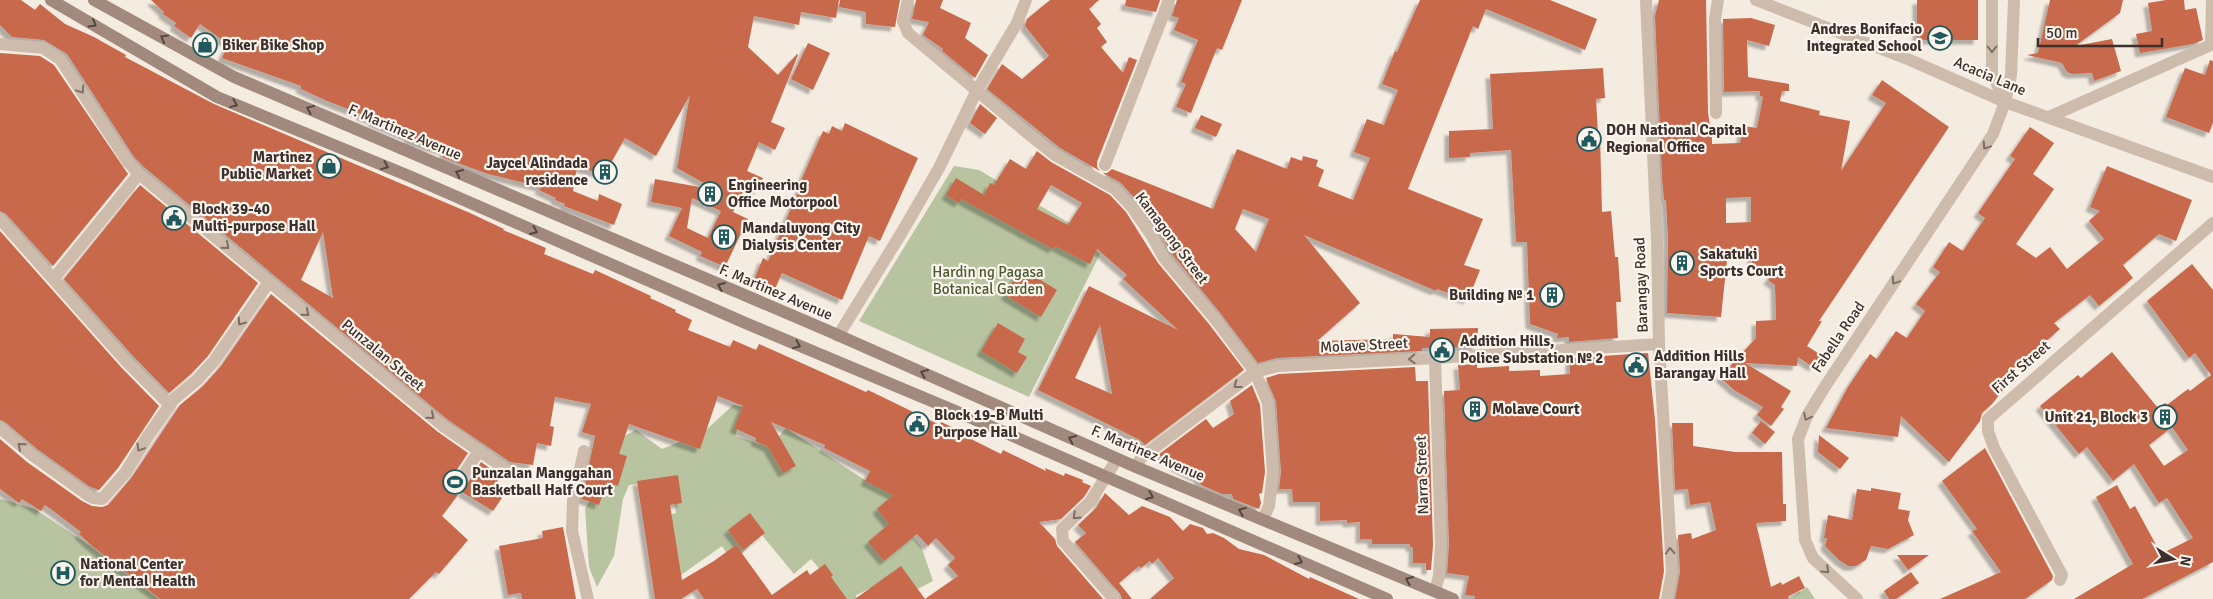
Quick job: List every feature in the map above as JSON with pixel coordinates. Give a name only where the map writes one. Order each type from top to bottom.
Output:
[{"type":"main road","points":[[51,0],[217,97],[408,176],[1387,599]]},
{"type":"main road","name":"F. Martinez Avenue","points":[[94,0],[234,76],[843,338],[1117,459],[1453,599]]},
{"type":"main road","points":[[839,362],[843,338]]},
{"type":"street","name":"Kamagong Street","points":[[908,0],[903,21],[908,33],[1055,155],[1115,189],[1147,229],[1164,258],[1216,319],[1255,372],[1268,403],[1273,472],[1269,506],[1263,519]]},
{"type":"street","points":[[843,338],[939,168],[977,90],[1008,41],[1026,0]]},
{"type":"street","points":[[1105,165],[1168,0]]},
{"type":"street","name":"Barangay Road","points":[[1646,0],[1657,240],[1659,344],[1672,572],[1667,599]]},
{"type":"street","points":[[1716,113],[1714,19],[1718,0]]},
{"type":"street","name":"Acacia Lane","points":[[1756,0],[1910,60],[2005,102],[2213,177]]},
{"type":"street","points":[[1992,0],[1992,73],[2005,102]]},
{"type":"street","name":"Fabella Road","points":[[1857,599],[1813,558],[1805,540],[1798,439],[1807,416],[1826,385],[1994,134],[2005,102],[2011,75],[2014,0]]},
{"type":"street","points":[[2049,117],[2212,45],[2212,0]]},
{"type":"street","name":"Punzalan Street","points":[[0,44],[43,48],[60,59],[128,162],[139,174],[443,426],[510,472]]},
{"type":"street","points":[[1992,73],[2011,75]]},
{"type":"street","points":[[54,278],[139,174]]},
{"type":"street","points":[[0,219],[126,361],[170,405]]},
{"type":"street","name":"First Street","points":[[2060,580],[2062,574],[1994,448],[1988,431],[1988,419],[2213,224]]},
{"type":"street","points":[[0,428],[32,455],[86,494],[102,499],[125,473],[170,405],[214,361],[268,282]]},
{"type":"street","name":"Molave Street","points":[[1136,467],[1141,458],[1255,372],[1278,366],[1659,344]]},
{"type":"street","name":"Narra Street","points":[[1435,358],[1441,545],[1439,576],[1435,590]]},
{"type":"street","points":[[584,450],[573,501],[572,531],[588,599]]},
{"type":"street","points":[[455,487],[479,451]]},
{"type":"street","points":[[1114,599],[1062,538],[1062,530],[1090,502],[1117,459]]},
{"type":"green space","name":"Hardin ng Pagasa Botanical Garden","points":[[954,166],[979,170],[1071,224],[1100,254],[1029,397],[859,321]]},
{"type":"green space","points":[[733,405],[745,407],[735,436],[770,447],[786,428],[871,484],[905,489],[890,511],[921,546],[933,581],[898,599],[879,584],[856,595],[857,599],[833,599],[831,582],[811,559],[794,574],[761,534],[733,563],[722,546],[681,575],[669,515],[676,513],[671,479],[629,485],[623,499],[614,556],[597,587],[589,567],[585,509],[624,436],[636,430],[662,449],[704,432]]},
{"type":"green space","name":"National Center for Mental Health","points":[[0,499],[35,509],[92,547],[159,599],[0,599]]},
{"type":"green space","points":[[1807,587],[1815,599],[1789,599]]},
{"type":"building","points":[[0,0],[21,0],[35,10],[40,4],[65,24],[94,37],[126,55],[125,57],[214,104],[470,213],[503,230],[546,248],[544,254],[593,274],[595,270],[651,296],[650,298],[692,320],[688,330],[730,347],[733,340],[756,350],[759,344],[866,392],[868,390],[940,425],[941,422],[1001,454],[1003,450],[1046,471],[1045,468],[1064,476],[1065,473],[1083,480],[1082,482],[1091,486],[1084,497],[1061,519],[1039,522],[1103,599],[925,599],[958,576],[948,565],[955,558],[936,538],[928,546],[917,534],[884,561],[868,542],[889,524],[877,509],[893,495],[865,481],[870,471],[824,448],[825,445],[771,422],[796,466],[783,473],[768,447],[755,441],[756,438],[734,428],[743,406],[718,396],[700,449],[629,424],[619,454],[627,456],[618,486],[607,482],[599,505],[582,499],[595,436],[582,432],[591,404],[555,397],[550,426],[554,427],[551,446],[537,443],[533,465],[510,462],[448,420],[145,168],[134,157],[67,54],[44,40],[12,37],[0,25]],"holes":[[[323,232],[333,298],[301,280]]]},
{"type":"building","points":[[151,0],[839,0],[836,18],[801,12],[799,25],[754,16],[748,47],[778,75],[798,55],[771,122],[785,128],[775,150],[759,142],[747,171],[763,178],[757,191],[746,186],[733,212],[748,219],[725,267],[700,256],[702,252],[669,236],[682,208],[651,202],[655,179],[716,190],[677,168],[690,95],[656,156],[625,138],[611,163],[611,176],[577,167],[573,191],[598,201],[599,194],[622,204],[614,225],[564,206],[565,204],[555,200],[556,198],[539,190],[541,187],[488,174],[442,157],[445,151],[408,140],[409,137],[372,122],[373,120],[361,116],[361,114],[301,89],[301,86],[222,58],[228,44],[200,24],[191,38],[174,26],[176,23],[163,14],[164,12]],"holes":[[[692,198],[721,211],[708,238],[687,228]]]},
{"type":"building","points":[[840,0],[900,0],[895,27],[866,24],[866,12],[839,7]]},
{"type":"building","points":[[916,0],[943,0],[940,8],[971,23],[965,38],[988,55],[975,78],[942,51],[943,49],[923,35],[929,22],[912,19]]},
{"type":"building","points":[[1050,0],[1099,0],[1089,9],[1101,24],[1097,28],[1107,42],[1101,47],[1123,73],[1129,57],[1137,60],[1097,162],[1097,167],[1100,171],[1060,148],[987,89],[1002,64],[1022,79],[1049,56],[1025,26],[1027,19]]},
{"type":"building","points":[[1126,0],[1160,0],[1156,12],[1125,6]]},
{"type":"building","points":[[1177,0],[1242,0],[1222,50],[1217,48],[1191,113],[1176,107],[1186,84],[1181,82],[1198,40],[1174,30],[1179,18],[1172,16]]},
{"type":"building","points":[[1420,0],[1550,0],[1597,19],[1585,50],[1486,9],[1478,29],[1473,26],[1408,189],[1483,219],[1464,265],[1480,270],[1468,300],[1437,289],[1436,291],[1304,235],[1360,303],[1317,341],[1393,339],[1393,334],[1430,337],[1430,329],[1478,328],[1477,347],[1422,348],[1422,351],[1277,358],[1258,363],[1171,253],[1159,231],[1138,202],[1121,183],[1103,173],[1107,173],[1112,169],[1213,209],[1237,149],[1287,169],[1291,157],[1302,161],[1303,156],[1318,160],[1316,166],[1324,170],[1318,186],[1353,200],[1370,158],[1354,152],[1367,119],[1384,125],[1398,90],[1382,84],[1395,51],[1397,52]],"holes":[[[1243,209],[1269,219],[1256,252],[1235,229]]]},
{"type":"building","points":[[1659,0],[1706,0],[1708,113],[1710,126],[1712,126],[1712,144],[1740,143],[1743,126],[1757,128],[1763,97],[1760,96],[1760,91],[1724,92],[1723,19],[1751,18],[1775,25],[1769,46],[1747,40],[1748,77],[1789,84],[1789,91],[1782,91],[1780,101],[1820,111],[1819,115],[1850,121],[1841,171],[1886,103],[1872,95],[1882,80],[1949,127],[1819,321],[1822,321],[1807,346],[1821,355],[1813,367],[1798,357],[1797,366],[1745,363],[1791,391],[1781,407],[1784,409],[1771,426],[1757,415],[1763,407],[1734,390],[1720,377],[1756,338],[1756,321],[1776,320],[1775,285],[1768,280],[1776,268],[1752,269],[1752,250],[1728,251],[1721,317],[1667,313],[1668,239],[1666,200],[1664,200],[1662,178],[1655,16]],"holes":[[[1751,197],[1751,222],[1726,223],[1726,198]]]},
{"type":"building","points":[[1917,0],[1978,0],[1978,40],[1917,40]]},
{"type":"building","points":[[2050,0],[2123,0],[2120,13],[2075,46],[2112,39],[2121,71],[2094,81],[2092,73],[2072,74],[2067,72],[2062,63],[2027,55],[2038,53]]},
{"type":"building","points":[[2184,0],[2185,10],[2196,8],[2203,40],[2193,44],[2140,53],[2136,34],[2152,31],[2148,3]]},
{"type":"building","points":[[808,43],[830,53],[813,90],[791,79]]},
{"type":"building","points":[[0,53],[40,56],[54,65],[128,174],[53,266],[6,214],[0,211]]},
{"type":"building","points":[[2210,60],[2213,61],[2213,123],[2209,133],[2166,117],[2185,68],[2205,75]]},
{"type":"building","points":[[1603,68],[1605,98],[1596,99],[1598,135],[1600,135],[1602,212],[1611,211],[1615,257],[1618,257],[1621,302],[1616,302],[1618,338],[1569,342],[1569,337],[1557,338],[1558,334],[1530,324],[1527,242],[1516,242],[1511,150],[1470,153],[1470,157],[1449,158],[1449,131],[1493,129],[1490,74]]},
{"type":"building","points":[[980,104],[997,118],[985,134],[970,123]]},
{"type":"building","points":[[1201,115],[1222,124],[1216,137],[1195,128]]},
{"type":"building","points":[[845,123],[918,158],[880,241],[869,236],[842,300],[782,273],[775,289],[754,280],[763,258],[768,261],[823,131],[829,134],[832,126],[842,131]]},
{"type":"building","points":[[2030,127],[2054,143],[2033,174],[2054,189],[2016,244],[2036,258],[2050,247],[2067,269],[2104,239],[2089,221],[2100,211],[2090,207],[2107,166],[2192,200],[2176,241],[2159,234],[2123,265],[2133,278],[2099,306],[2090,295],[2054,323],[2060,329],[2010,373],[2014,376],[1992,404],[1982,413],[1980,421],[1949,462],[1901,416],[1898,437],[1826,428],[1848,387],[1870,354],[1877,359],[1896,331],[1907,338],[1925,311],[1916,304],[1940,272],[1933,267],[1949,242],[1963,251],[1985,218],[1978,213],[2015,159],[2010,156]]},
{"type":"building","points":[[1037,151],[1051,162],[1110,195],[1126,212],[1158,263],[1209,324],[1244,370],[1145,445],[1140,440],[1038,390],[1089,286],[1178,330],[1123,279],[1127,275],[1097,249],[1090,264],[1055,246],[1053,249],[961,199],[959,203],[946,195],[956,178],[984,195],[990,183],[994,185],[1010,159],[1026,169]],"holes":[[[1051,185],[1082,203],[1068,225],[1037,209]],[[1100,325],[1112,394],[1075,378]]]},
{"type":"building","points":[[140,185],[258,283],[208,356],[169,393],[64,279]]},
{"type":"building","points":[[0,231],[120,366],[159,406],[118,468],[99,490],[90,487],[0,420]]},
{"type":"building","points":[[2192,264],[2213,290],[2213,562],[2142,599],[2074,599],[2133,564],[2096,497],[2117,485],[2130,509],[2135,506],[2161,554],[2193,538],[2167,498],[2159,503],[2134,464],[2113,481],[2087,447],[2079,454],[2040,406],[2078,375],[2081,378],[2112,352],[2158,408],[2165,403],[2167,405],[2188,389],[2190,391],[2211,375],[2195,353],[2189,358],[2147,301]],"holes":[[[2172,427],[2188,450],[2164,466],[2149,445]]]},
{"type":"building","points":[[1021,268],[1057,290],[1041,317],[1005,295]]},
{"type":"building","points":[[271,294],[438,432],[468,453],[448,483],[448,491],[451,494],[458,495],[442,516],[468,540],[439,574],[436,572],[409,599],[160,599],[92,546],[79,534],[81,532],[45,505],[41,511],[22,499],[19,503],[0,489],[0,439],[27,462],[82,501],[92,506],[102,507],[108,505],[132,477],[180,405],[203,386],[221,366]]},
{"type":"building","points":[[998,323],[1025,339],[1018,352],[1027,357],[1017,373],[981,351]]},
{"type":"building","points":[[1648,353],[1655,420],[1664,571],[1659,599],[1474,599],[1475,596],[1465,595],[1469,576],[1447,573],[1449,545],[1444,391],[1460,390],[1458,365],[1477,364],[1477,368],[1509,366],[1509,371],[1540,370],[1540,376],[1570,374],[1570,358]]},
{"type":"building","points":[[1415,367],[1416,381],[1428,381],[1433,545],[1431,570],[1426,570],[1426,563],[1413,563],[1413,547],[1410,547],[1410,544],[1372,544],[1372,539],[1360,539],[1360,522],[1347,523],[1347,520],[1320,521],[1320,502],[1293,502],[1292,489],[1279,489],[1281,472],[1276,402],[1266,378],[1279,374]]},
{"type":"building","points":[[1252,385],[1260,405],[1265,472],[1262,493],[1259,494],[1261,503],[1259,509],[1233,499],[1232,494],[1222,494],[1201,485],[1198,478],[1175,466],[1177,462],[1158,455],[1206,419],[1213,428],[1234,414],[1230,401]]},
{"type":"building","points":[[1761,421],[1775,432],[1765,444],[1752,433]]},
{"type":"building","points":[[1672,423],[1693,423],[1693,446],[1735,452],[1782,452],[1783,504],[1786,504],[1786,521],[1756,523],[1771,587],[1781,582],[1782,585],[1799,576],[1805,588],[1788,596],[1789,599],[1675,599],[1680,572],[1678,535],[1691,533],[1692,539],[1716,530],[1710,502],[1690,505],[1688,489],[1675,490]]},
{"type":"building","points":[[1819,435],[1849,458],[1840,469],[1818,452]]},
{"type":"building","points":[[1985,448],[2053,576],[2052,580],[2025,599],[1940,599],[2001,572],[1972,531],[1977,529],[1942,481]]},
{"type":"building","points":[[481,462],[501,476],[491,491],[502,498],[493,511],[462,492]]},
{"type":"building","points":[[678,475],[682,503],[670,505],[682,580],[736,545],[772,595],[807,570],[810,575],[825,564],[833,575],[831,577],[847,599],[704,599],[697,589],[681,599],[655,599],[637,481]]},
{"type":"building","points":[[1871,488],[1901,493],[1898,509],[1910,511],[1908,520],[1914,535],[1888,549],[1871,546],[1866,560],[1856,566],[1848,566],[1825,546],[1827,538],[1824,538],[1828,515],[1852,520],[1857,489],[1871,491]]},
{"type":"building","points":[[1105,493],[1129,515],[1142,506],[1170,517],[1183,531],[1190,524],[1203,528],[1207,534],[1213,533],[1224,538],[1239,549],[1264,555],[1309,579],[1310,577],[1359,599],[1150,599],[1174,578],[1158,558],[1152,564],[1150,561],[1141,568],[1139,566],[1119,583],[1132,599],[1122,599],[1120,594],[1075,542],[1086,533],[1078,525],[1096,508]]},
{"type":"building","points":[[750,513],[765,533],[743,550],[728,530]]},
{"type":"building","points":[[563,527],[576,599],[522,599],[521,593],[508,595],[499,546],[543,538],[542,531]]},
{"type":"building","points":[[1897,555],[1929,555],[1908,570]]},
{"type":"building","points":[[901,566],[925,599],[855,599]]},
{"type":"building","points":[[1911,572],[1919,583],[1896,599],[1889,599],[1884,591]]},
{"type":"place","name":"Andres Bonifacio Integrated School","points":[[1940,38]]},
{"type":"place","name":"Biker Bike Shop","points":[[205,45]]},
{"type":"place","name":"DOH National Capital Regional Office","points":[[1589,139]]},
{"type":"place","name":"Martinez Public Market","points":[[329,166]]},
{"type":"place","name":"Jaycel Alindada residence","points":[[605,172]]},
{"type":"place","name":"Engineering Office Motorpool","points":[[710,194]]},
{"type":"place","name":"Block 39-40 Multi-purpose Hall","points":[[174,218]]},
{"type":"place","name":"Mandaluyong City Dialysis Center","points":[[724,237]]},
{"type":"place","name":"Sakatuki Sports Court","points":[[1682,263]]},
{"type":"place","name":"Building № 1","points":[[1552,295]]},
{"type":"place","name":"Addition Hills, Police Substation № 2","points":[[1442,350]]},
{"type":"place","name":"Addition Hills Barangay Hall","points":[[1636,365]]},
{"type":"place","name":"Molave Court","points":[[1475,409]]},
{"type":"place","name":"Unit 21, Block 3","points":[[2165,417]]},
{"type":"place","name":"Block 19-B Multi Purpose Hall","points":[[917,424]]},
{"type":"place","name":"Punzalan Manggahan Basketball Half Court","points":[[455,482]]},
{"type":"place","name":"National Center for Mental Health","points":[[63,573]]}]
